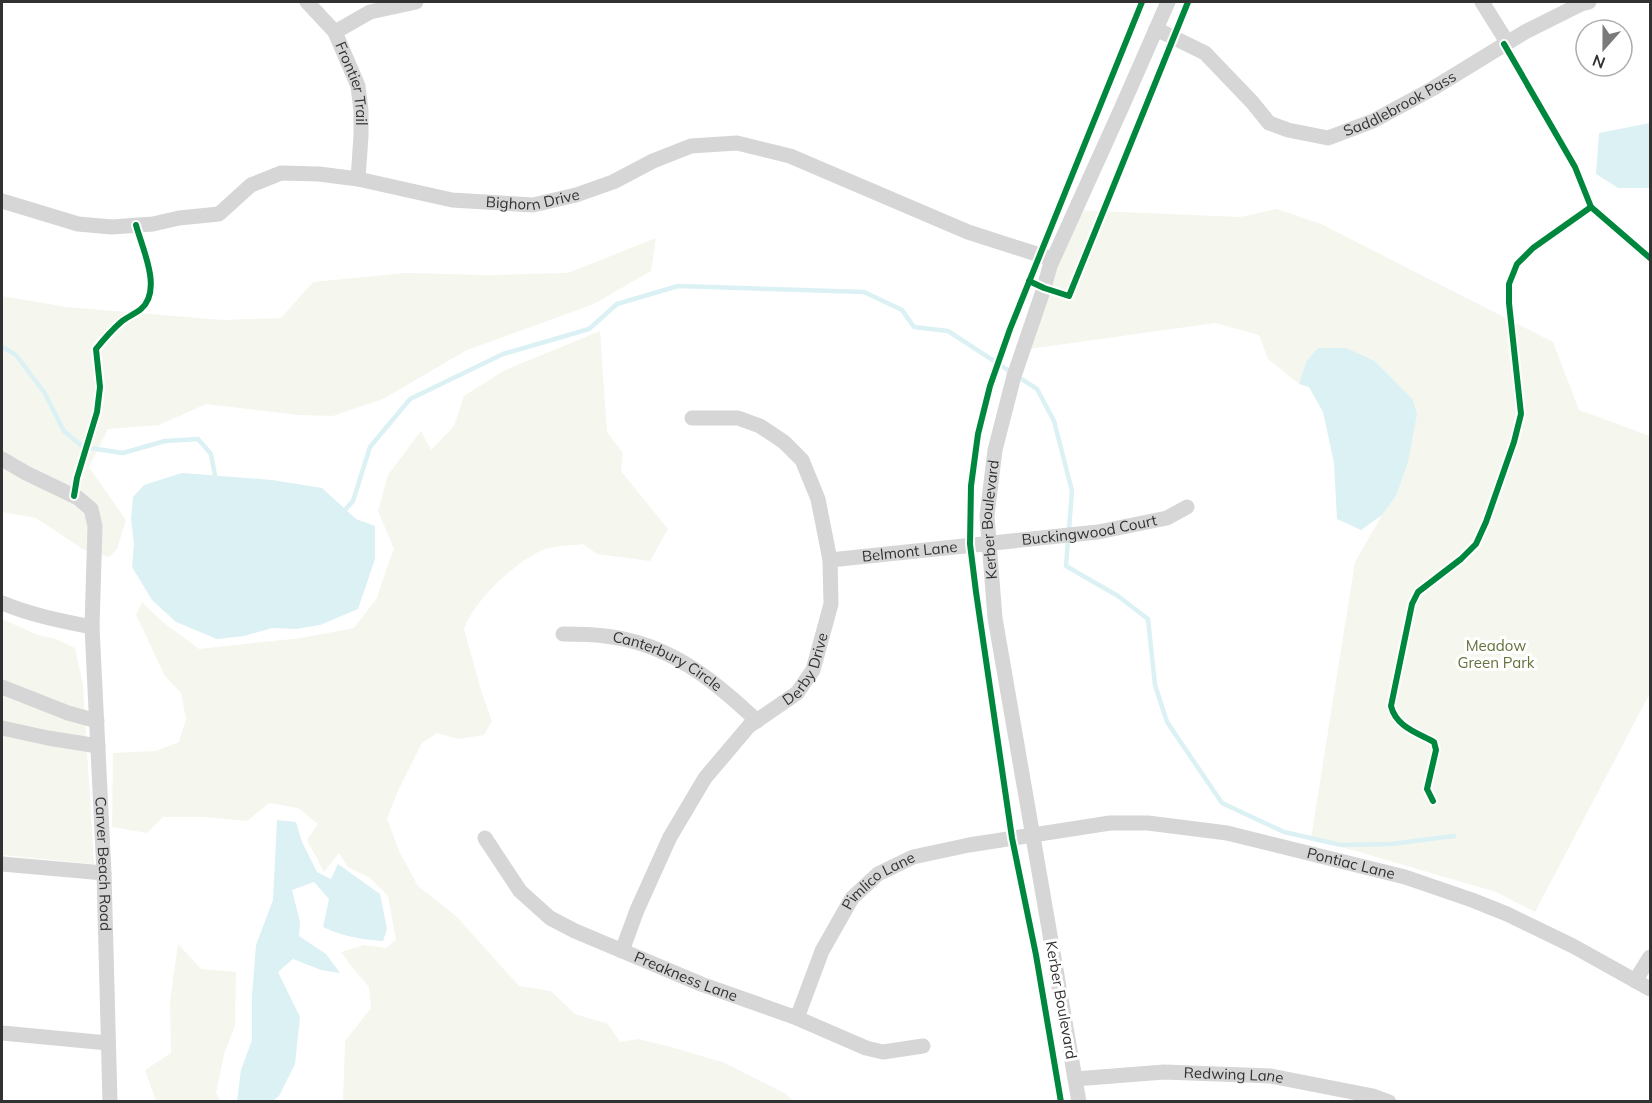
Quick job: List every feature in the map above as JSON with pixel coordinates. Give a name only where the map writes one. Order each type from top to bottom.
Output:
[{"type":"street","name":"Frontier Trail","points":[[307,2],[335,32],[358,86],[362,136],[358,179]]},
{"type":"street","points":[[335,32],[370,12],[416,2]]},
{"type":"street","name":"Kerber Boulevard","points":[[1079,1101],[995,618],[987,516],[995,450],[1014,376],[1052,259],[1168,2]]},
{"type":"street","points":[[1482,2],[1507,42]]},
{"type":"street","name":"Saddlebrook Pass","points":[[1156,29],[1205,53],[1246,95],[1269,123],[1288,130],[1328,138],[1373,121],[1525,32],[1581,3],[1589,2]]},
{"type":"street","name":"Bighorn Drive","points":[[2,201],[78,224],[112,227],[153,224],[179,218],[219,214],[251,185],[281,173],[319,174],[358,179],[452,200],[534,205],[576,195],[613,182],[653,161],[691,146],[736,144],[790,156],[968,232],[1052,259]]},
{"type":"street","name":"Derby Drive","points":[[622,951],[637,910],[670,837],[705,778],[749,726],[797,693],[813,670],[831,604],[830,560],[818,499],[802,460],[784,442],[760,426],[738,418],[692,418]]},
{"type":"street","name":"Carver Beach Road","points":[[2,459],[78,498],[91,509],[95,526],[92,627],[104,873],[110,1101]]},
{"type":"street","name":"Buckingwood Court","points":[[988,542],[1098,532],[1167,518],[1187,507]]},
{"type":"street","name":"Belmont Lane","points":[[830,560],[988,542]]},
{"type":"street","points":[[2,603],[56,620],[92,627]]},
{"type":"street","name":"Canterbury Circle","points":[[563,634],[606,636],[635,642],[665,653],[695,668],[729,694],[757,721]]},
{"type":"street","points":[[2,687],[68,713],[97,721]]},
{"type":"street","points":[[2,728],[98,746]]},
{"type":"street","name":"Pontiac Lane","points":[[1032,835],[1110,824],[1148,823],[1227,833],[1405,877],[1507,914],[1573,946],[1650,989]]},
{"type":"street","name":"Pimlico Lane","points":[[797,1018],[822,951],[852,898],[878,874],[913,857],[1032,835]]},
{"type":"street","name":"Preakness Lane","points":[[485,838],[520,891],[550,918],[575,931],[701,984],[797,1018],[866,1048],[883,1052],[923,1046]]},
{"type":"street","points":[[2,864],[104,873]]},
{"type":"street","points":[[1635,981],[1650,957]]},
{"type":"street","points":[[2,1033],[108,1043]]},
{"type":"street","name":"Redwing Lane","points":[[1075,1079],[1164,1072],[1271,1076],[1389,1101]]},
{"type":"green space","name":"Meadow Green Park","points":[[1277,209],[1321,224],[1553,342],[1579,410],[1650,436],[1650,693],[1535,912],[1496,892],[1311,838],[1355,562],[1382,515],[1396,496],[1417,415],[1408,395],[1375,361],[1306,362],[1299,384],[1268,359],[1259,335],[1215,323],[1022,350],[1075,210],[1240,217]]},
{"type":"green space","points":[[656,238],[651,271],[594,304],[467,350],[383,399],[333,416],[298,415],[206,404],[159,425],[108,429],[89,467],[126,520],[117,549],[109,557],[84,550],[36,518],[2,512],[2,296],[67,307],[223,320],[281,318],[313,282],[405,273],[488,275],[568,273]]},
{"type":"green space","points":[[600,331],[607,432],[623,453],[621,471],[668,529],[650,561],[597,554],[583,544],[556,547],[530,557],[496,584],[476,607],[464,629],[492,721],[484,735],[458,739],[437,733],[422,743],[387,819],[400,853],[418,886],[456,916],[519,986],[551,991],[575,1014],[608,1024],[620,1042],[638,1039],[725,1063],[786,1094],[794,1101],[343,1101],[345,1041],[371,1008],[369,987],[341,952],[364,945],[386,948],[396,940],[388,896],[370,878],[348,867],[339,853],[324,872],[307,840],[318,824],[298,808],[269,803],[247,821],[203,817],[163,817],[147,833],[112,827],[113,753],[155,751],[179,742],[186,719],[181,693],[165,676],[136,615],[142,602],[163,622],[199,649],[301,638],[354,628],[377,598],[394,549],[378,511],[388,475],[421,431],[431,450],[454,426],[464,396],[505,370]]},
{"type":"green space","points":[[2,619],[75,648],[83,685],[94,864],[2,855]]},
{"type":"green space","points":[[178,944],[201,969],[236,972],[235,1026],[224,1054],[216,1093],[221,1101],[156,1101],[145,1070],[171,1053],[170,1001]]},
{"type":"shaded area","points":[[1650,123],[1650,188],[1618,188],[1596,174],[1599,133]]},
{"type":"shaded area","points":[[1318,348],[1346,348],[1375,361],[1413,400],[1417,415],[1408,462],[1396,496],[1382,515],[1361,530],[1337,519],[1334,463],[1323,412],[1309,387],[1299,384],[1306,362]]},
{"type":"shaded area","points":[[182,473],[272,480],[322,488],[356,519],[375,526],[375,559],[358,609],[320,625],[296,629],[272,628],[244,636],[217,639],[176,622],[152,600],[132,567],[134,544],[131,519],[133,497],[144,485]]},
{"type":"shaded area","points":[[277,820],[296,822],[302,842],[317,872],[331,879],[338,864],[380,894],[387,929],[383,941],[352,937],[323,927],[329,899],[314,882],[292,890],[300,922],[299,936],[326,954],[340,973],[321,970],[293,959],[278,972],[300,1017],[295,1064],[279,1096],[273,1101],[237,1101],[241,1070],[252,1040],[252,996],[256,945],[273,900]]},
{"type":"waterway","points":[[343,512],[353,501],[370,447],[410,399],[503,354],[589,329],[617,304],[678,286],[864,292],[902,310],[914,327],[948,331],[1037,389],[1054,421],[1072,491],[1066,566],[1118,596],[1148,619],[1155,685],[1167,722],[1222,803],[1284,832],[1341,845],[1391,844],[1454,836]]},
{"type":"waterway","points":[[2,347],[16,355],[44,392],[64,431],[83,447],[123,453],[165,441],[198,439],[211,454],[216,481]]},
{"type":"cycle path","points":[[1061,1102],[1036,955],[1012,838],[976,592],[970,544],[971,486],[978,434],[990,386],[1010,329],[1142,2]]},
{"type":"cycle path","points":[[1029,281],[1069,296],[1188,2]]},
{"type":"cycle path","points":[[1504,44],[1575,167],[1591,207],[1650,258]]},
{"type":"cycle path","points":[[1433,801],[1427,789],[1436,750],[1434,742],[1403,724],[1391,706],[1412,604],[1418,592],[1461,559],[1476,544],[1514,442],[1521,414],[1509,284],[1517,264],[1533,248],[1591,207]]},
{"type":"cycle path","points":[[74,496],[77,478],[97,412],[100,387],[96,349],[121,322],[141,309],[150,291],[149,268],[136,225]]}]
